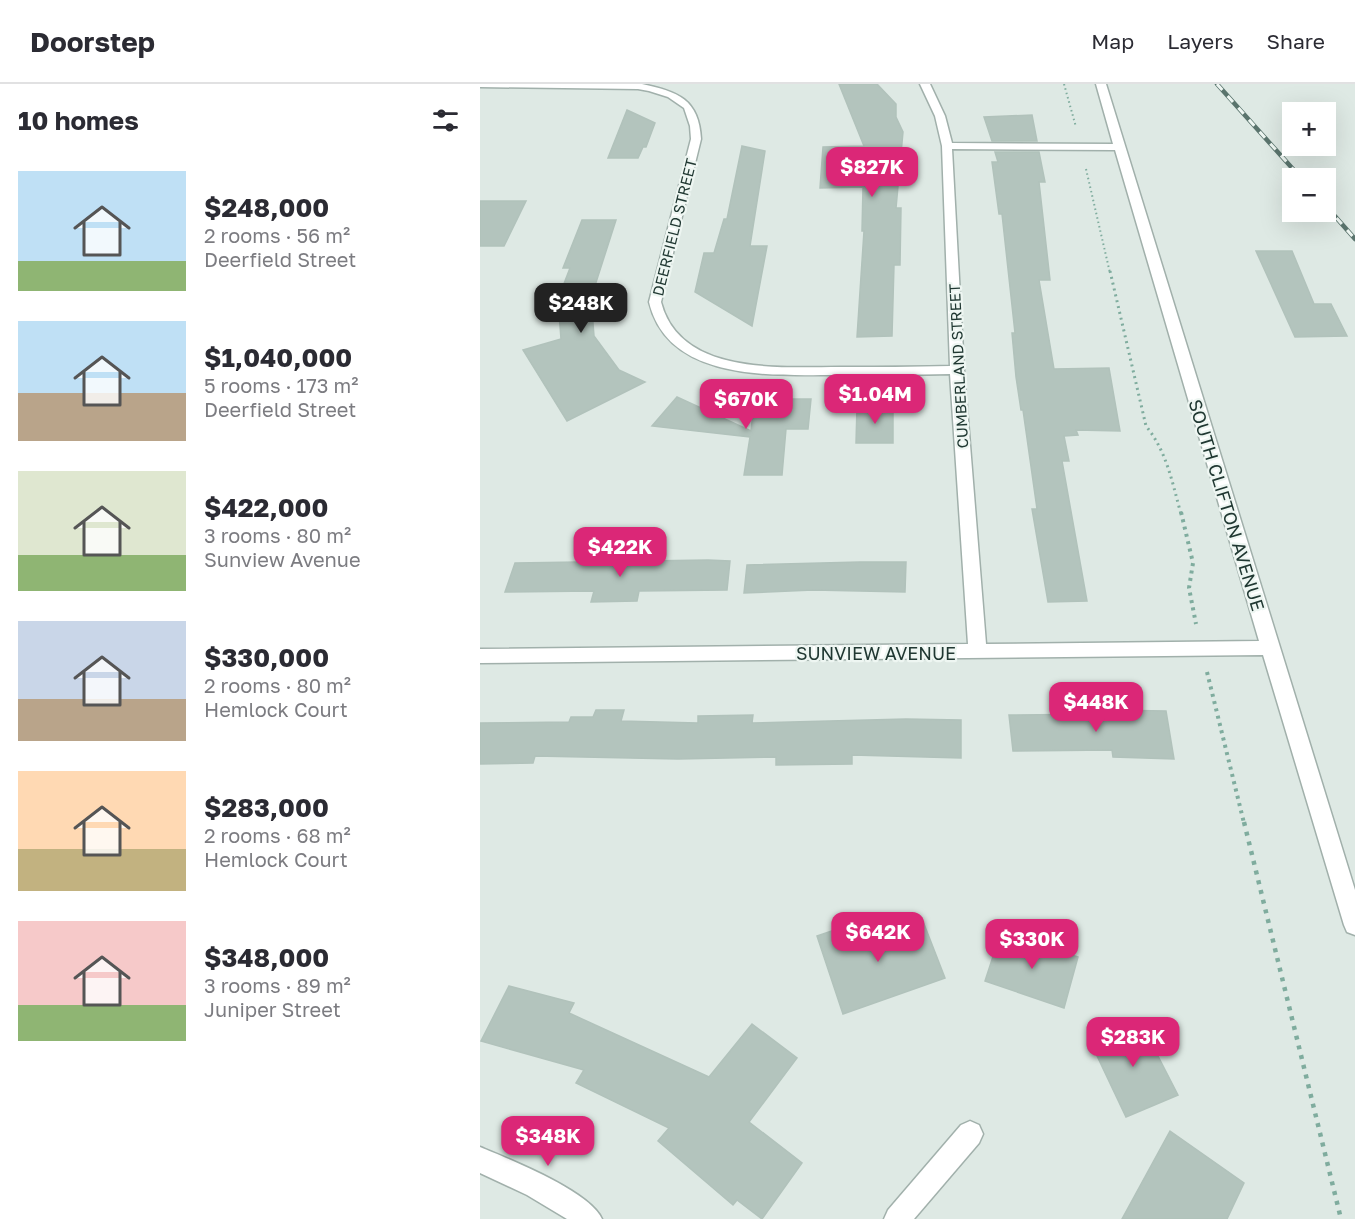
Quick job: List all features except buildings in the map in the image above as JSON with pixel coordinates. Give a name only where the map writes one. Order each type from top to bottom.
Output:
[{"type":"street","name":"CUMBERLAND STREET","points":[[925,84],[940,116],[947,146],[957,370],[978,652]]},
{"type":"street","name":"SOUTH CLIFTON AVENUE","points":[[1101,84],[1118,147],[1355,926]]},
{"type":"street","name":"DEERFIELD STREET","points":[[481,85],[638,86],[658,90],[686,104],[696,119],[696,140],[655,302],[657,316],[665,329],[676,341],[692,351],[711,360],[733,366],[767,369],[957,370]]},
{"type":"street","points":[[947,146],[1118,147]]},
{"type":"street","name":"SUNVIEW AVENUE","points":[[480,656],[1271,648]]},
{"type":"street","points":[[897,1219],[970,1134]]},
{"type":"street","points":[[480,1160],[527,1180],[575,1208],[589,1219]]},
{"type":"railway","points":[[1217,84],[1292,168]]},
{"type":"railway","points":[[1336,217],[1355,239]]}]
